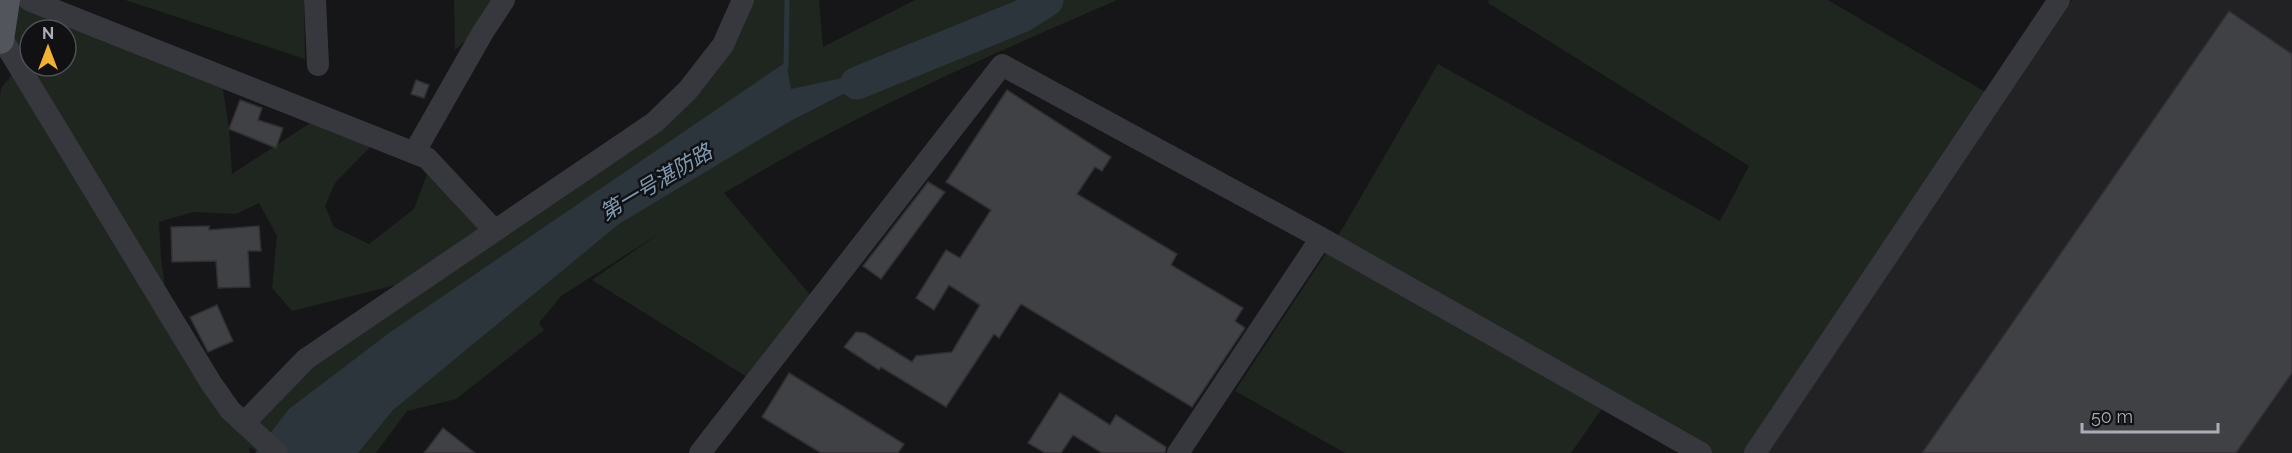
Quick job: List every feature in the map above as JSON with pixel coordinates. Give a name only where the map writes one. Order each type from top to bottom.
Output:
[{"type":"main road","points":[[0,38],[6,0]]},
{"type":"street","points":[[29,0],[427,158],[494,230]]},
{"type":"street","points":[[315,0],[318,66]]},
{"type":"street","points":[[414,153],[483,32],[504,0]]},
{"type":"street","points":[[244,423],[306,358],[655,122],[688,90],[723,45],[743,0]]},
{"type":"street","points":[[1755,453],[2059,0]]},
{"type":"street","points":[[0,38],[211,383],[230,410],[277,453]]},
{"type":"street","points":[[700,453],[1002,66],[1321,238],[1701,453]]},
{"type":"street","points":[[1178,453],[1321,238]]},
{"type":"shaded area","points":[[13,0],[35,0],[221,77],[229,129],[232,174],[321,116],[378,139],[335,183],[325,206],[334,227],[369,244],[414,209],[431,163],[487,223],[462,253],[443,267],[536,210],[689,94],[728,33],[736,0],[819,0],[823,47],[915,0],[1117,0],[868,114],[771,165],[724,193],[817,303],[755,382],[592,280],[660,233],[561,296],[539,323],[544,330],[456,399],[407,411],[376,453],[259,453],[249,447],[250,453],[0,453],[0,96],[1,88],[15,71],[15,79],[211,383],[244,423],[247,440],[247,426],[312,357],[428,277],[292,311],[272,288],[277,236],[259,203],[236,214],[193,212],[159,222],[168,312],[26,78],[78,78],[78,18],[18,18],[18,65],[7,47]]},
{"type":"shaded area","points":[[125,0],[304,0],[305,59]]},
{"type":"shaded area","points":[[454,0],[504,0],[492,18],[455,50]]},
{"type":"shaded area","points":[[1489,0],[1828,0],[1994,97],[1755,453],[1701,453],[1608,400],[1571,453],[1345,453],[1235,391],[1344,226],[1438,64],[1720,221],[1749,166],[1488,3]]},
{"type":"shaded area","points":[[2072,0],[2292,0],[2292,453],[1767,453]]},
{"type":"water","points":[[786,62],[791,89],[899,66],[792,120],[619,224],[393,410],[358,453],[255,453],[289,409],[389,333]]},
{"type":"building","points":[[2229,11],[2292,54],[2292,373],[2236,453],[1922,453]]},
{"type":"building","points":[[416,80],[429,85],[424,98],[411,94]]},
{"type":"building","points":[[1007,90],[1111,157],[1102,171],[1095,167],[1077,194],[1177,254],[1171,265],[1243,308],[1235,321],[1245,328],[1192,407],[1021,304],[999,338],[994,334],[946,407],[881,367],[879,370],[844,347],[856,332],[865,333],[912,362],[916,356],[952,352],[980,305],[949,285],[934,310],[916,298],[946,250],[960,258],[991,210],[946,182]]},
{"type":"building","points":[[240,100],[262,108],[258,120],[283,128],[276,148],[229,129]]},
{"type":"building","points":[[928,182],[945,192],[881,279],[863,266]]},
{"type":"building","points":[[209,226],[209,230],[259,226],[261,251],[248,251],[250,287],[218,288],[216,261],[172,262],[171,227]]},
{"type":"building","points":[[217,305],[233,341],[208,352],[190,317]]},
{"type":"building","points":[[789,373],[904,444],[898,453],[821,453],[762,417]]},
{"type":"building","points":[[1060,393],[1110,425],[1116,415],[1166,447],[1165,453],[1102,453],[1073,435],[1061,453],[1045,453],[1028,443]]},
{"type":"building","points":[[443,428],[475,453],[424,453]]},
{"type":"waterway","points":[[786,67],[787,0]]},
{"type":"waterway","name":"第一号湛防路","points":[[857,83],[1022,16],[1047,0]]}]
